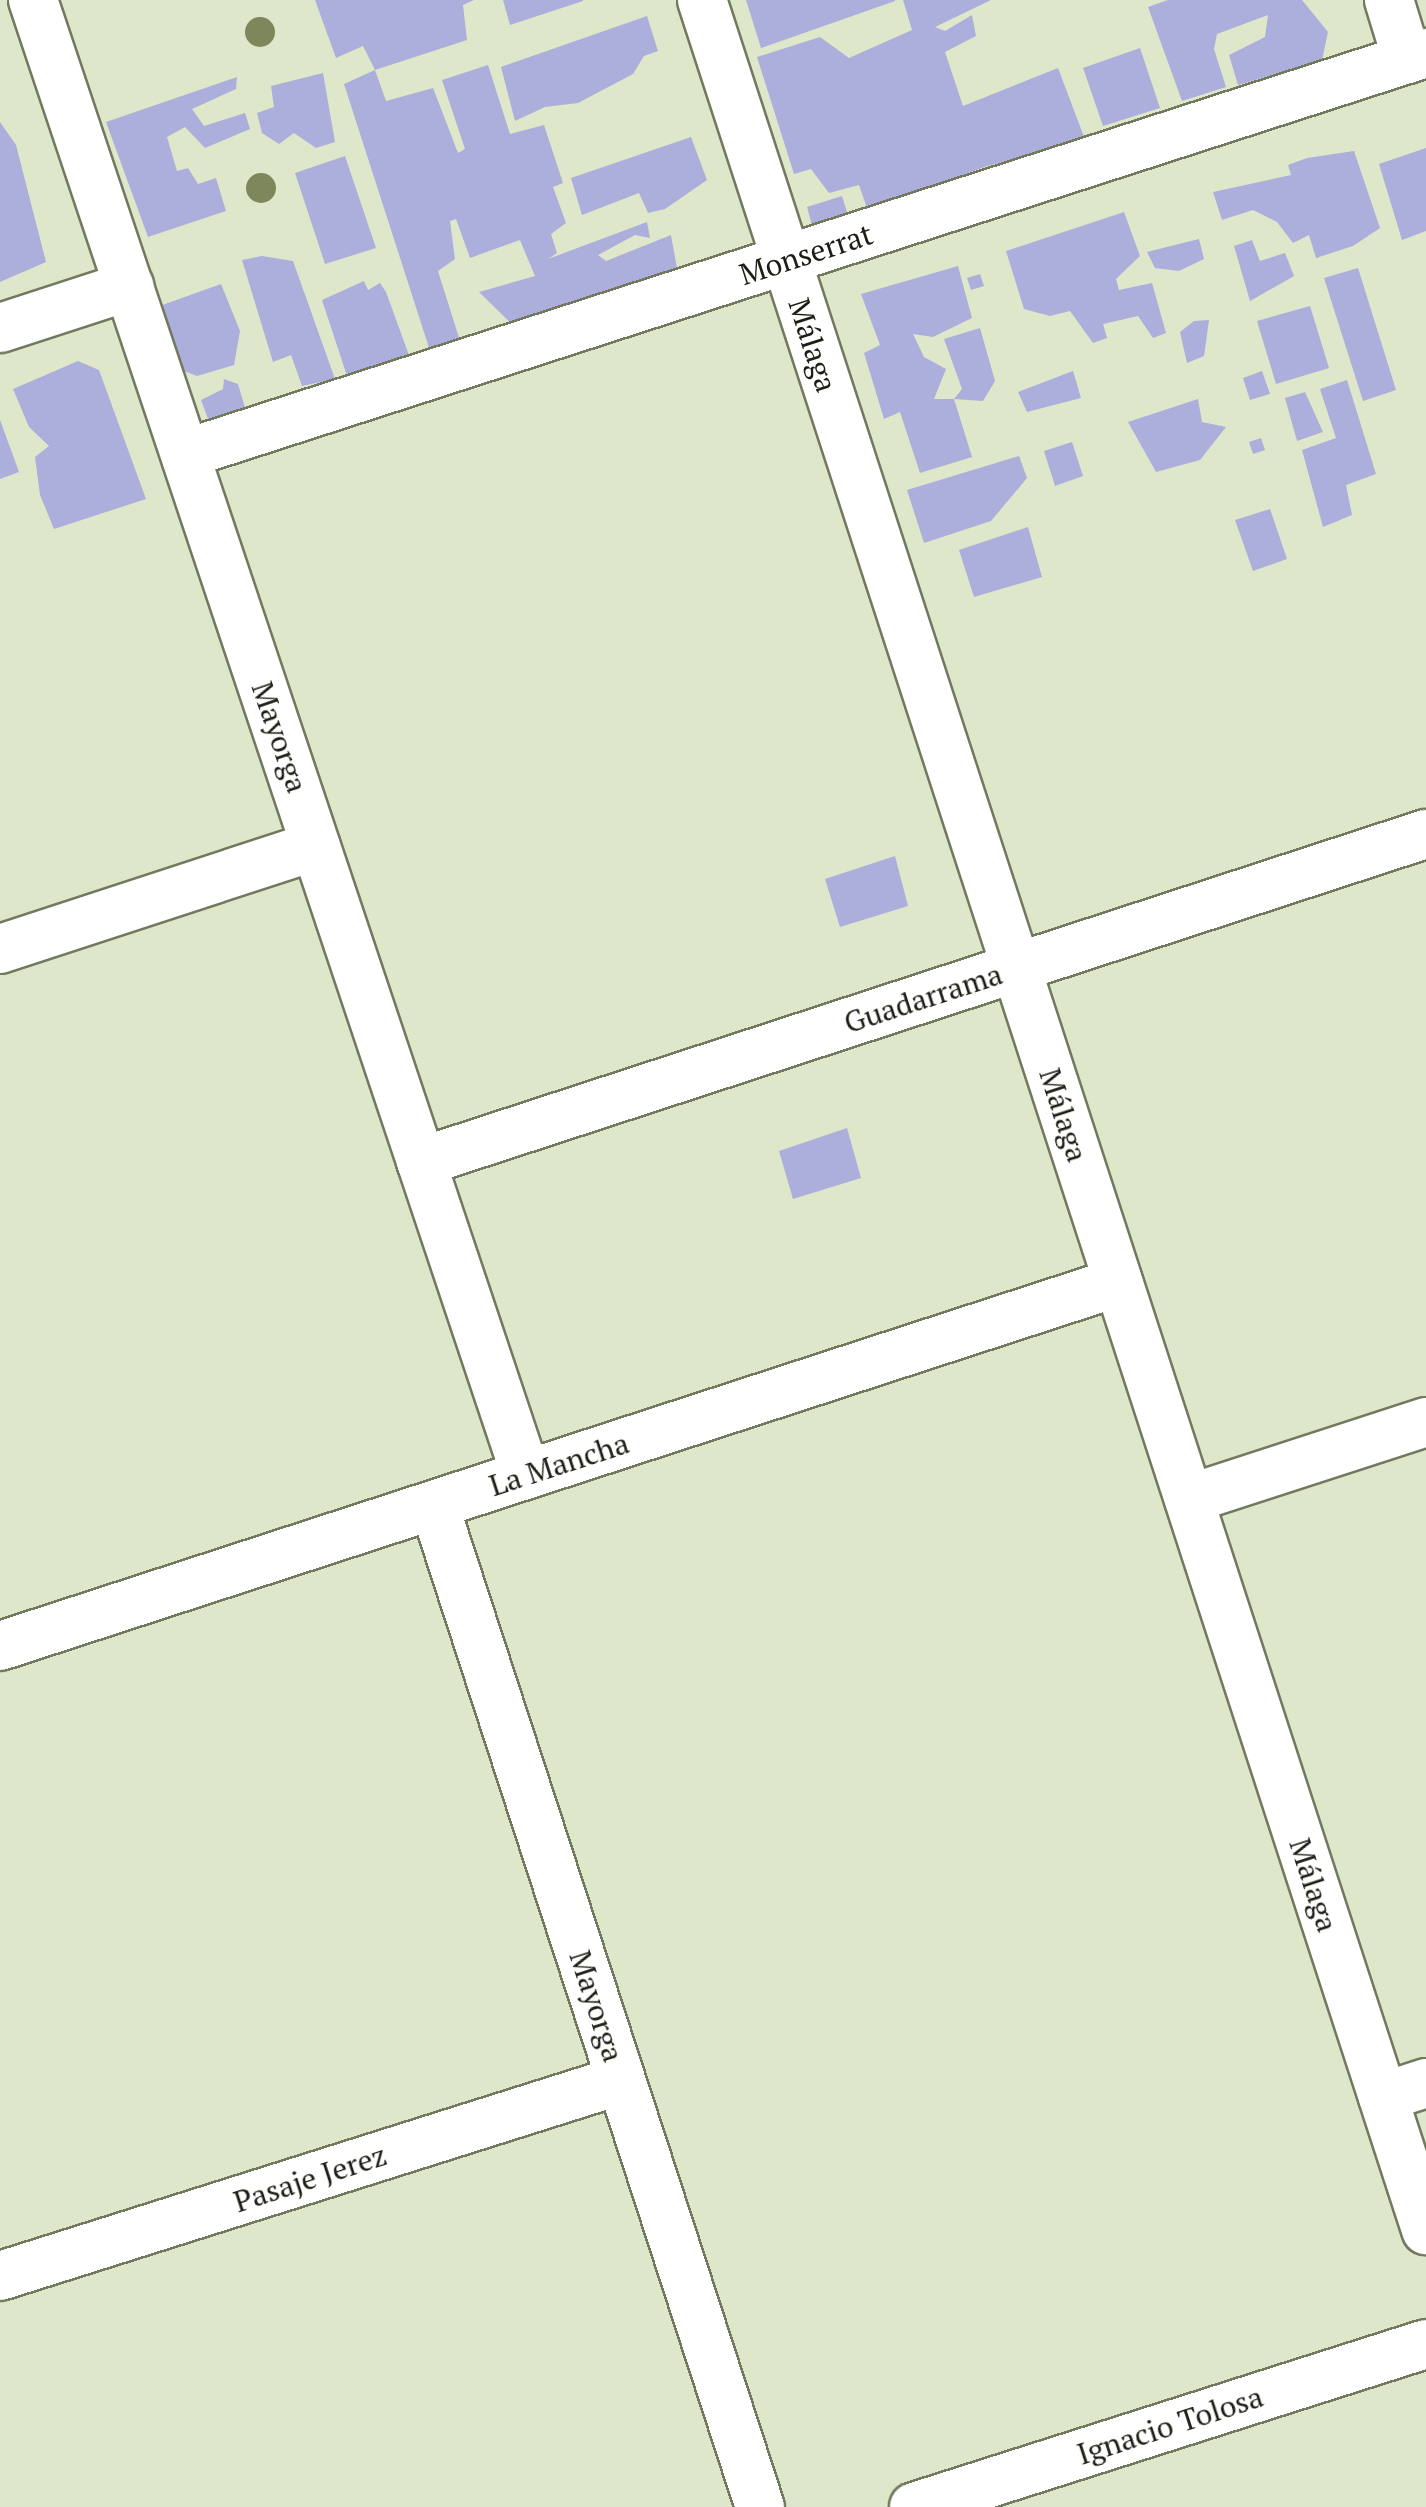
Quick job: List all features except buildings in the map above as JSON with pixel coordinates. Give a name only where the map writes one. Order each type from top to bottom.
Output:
[{"type":"street","name":"Mayorga","points":[[33,0],[526,1475]]},
{"type":"street","name":"Málaga","points":[[702,0],[1189,1499],[1404,2090],[1426,2230]]},
{"type":"street","points":[[1389,0],[1417,56]]},
{"type":"street","name":"Monserrat","points":[[185,454],[1417,56]]},
{"type":"street","points":[[0,328],[129,286]]},
{"type":"street","name":"Guadarrama","points":[[421,1162],[1426,834]]},
{"type":"street","points":[[0,949],[316,846]]},
{"type":"street","name":"La Mancha","points":[[0,1646],[1118,1282]]},
{"type":"street","points":[[1189,1499],[1426,1422]]},
{"type":"street","name":"Mayorga","points":[[434,1504],[760,2507]]},
{"type":"street","name":"Pasaje Jerez","points":[[0,2276],[621,2080]]},
{"type":"street","name":"Ignacio Tolosa","points":[[914,2507],[1426,2344]]}]
